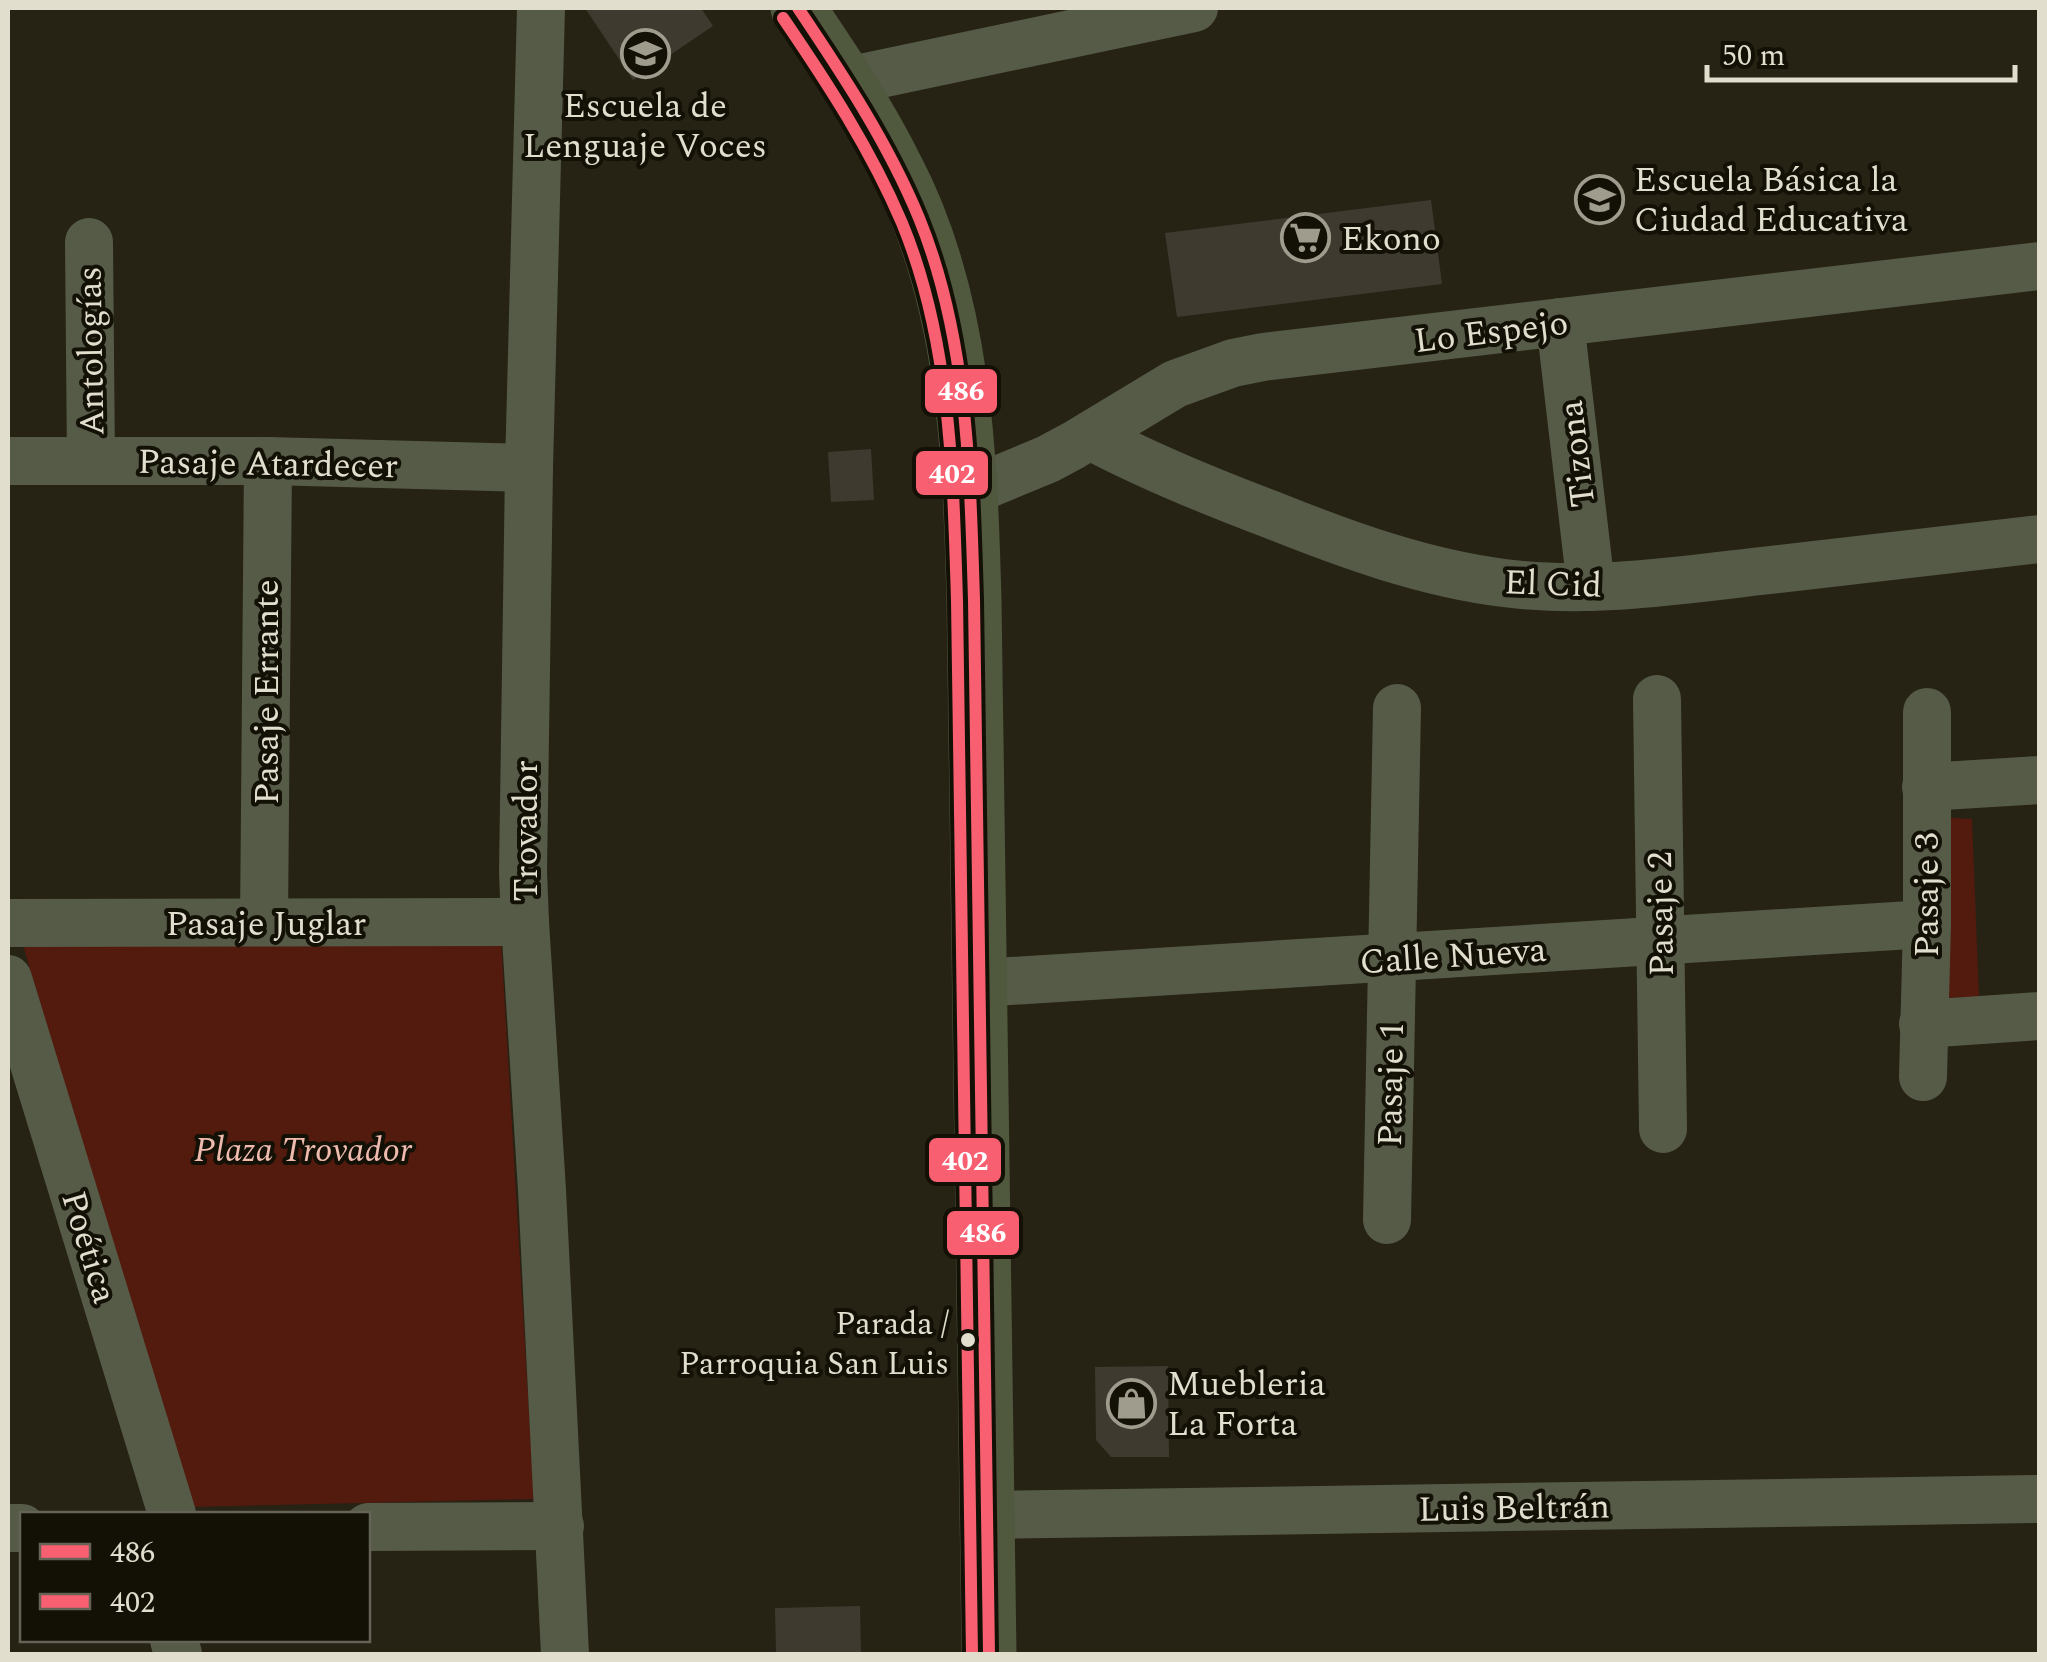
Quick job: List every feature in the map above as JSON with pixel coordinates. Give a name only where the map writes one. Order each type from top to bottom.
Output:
[{"type":"main road","points":[[798,8],[847,81],[898,172],[918,218],[942,288],[959,381],[971,491],[989,1654]]},
{"type":"street","name":"Trovador","points":[[540,8],[524,922],[565,1654]]},
{"type":"street","points":[[847,81],[1194,8]]},
{"type":"street","name":"Antologías","points":[[89,242],[91,461]]},
{"type":"street","name":"Lo Espejo","points":[[971,491],[1048,459],[1176,384],[1233,363],[2040,266]]},
{"type":"street","name":"Tizona","points":[[1560,322],[1591,586]]},
{"type":"street","name":"El Cid","points":[[1092,436],[1247,506],[1386,556],[1507,584],[1591,586],[1661,582],[2040,538]]},
{"type":"street","name":"Pasaje Atardecer","points":[[8,462],[268,461],[530,468]]},
{"type":"street","name":"Pasaje Errante","points":[[264,922],[268,461]]},
{"type":"street","name":"Pasaje 2","points":[[1657,699],[1662,1129]]},
{"type":"street","name":"Pasaje 1","points":[[1388,1220],[1397,708]]},
{"type":"street","name":"Pasaje 3","points":[[1923,1077],[1927,712]]},
{"type":"street","points":[[1926,787],[2040,780]]},
{"type":"street","name":"Pasaje Juglar","points":[[8,923],[524,922]]},
{"type":"street","name":"Calle Nueva","points":[[978,983],[1927,924]]},
{"type":"street","name":"Poética","points":[[8,979],[171,1512]]},
{"type":"street","points":[[1923,1024],[2040,1016]]},
{"type":"street","name":"Luis Beltrán","points":[[988,1515],[2040,1500]]},
{"type":"street","points":[[370,1527],[560,1526]]},
{"type":"green space","points":[[1941,817],[1972,819],[1979,997],[1945,998]]},
{"type":"green space","name":"Plaza Trovador","points":[[20,935],[501,939],[534,1499],[189,1507]]},
{"type":"building","name":"Escuela de Lenguaje Voces","points":[[585,8],[701,8],[713,26],[633,80]]},
{"type":"building","points":[[1431,200],[1442,284],[1177,317],[1165,233]]},
{"type":"building","points":[[871,449],[874,500],[831,502],[828,452]]},
{"type":"building","name":"Muebleria La Forta","points":[[1168,1366],[1169,1457],[1111,1457],[1096,1440],[1095,1367]]},
{"type":"building","points":[[860,1606],[861,1654],[776,1654],[775,1608]]},
{"type":"transit line","name":"486","points":[[798,8],[879,136],[919,218],[948,310],[963,406],[974,600],[989,1654]]},
{"type":"transit line","name":"402","points":[[783,18],[848,118],[902,223],[931,314],[946,409],[957,600],[972,1654]]},
{"type":"place","name":"Escuela de Lenguaje Voces","points":[[645,53]]},
{"type":"place","name":"Escuela Básica la Ciudad Educativa","points":[[1599,199]]},
{"type":"place","name":"Ekono","points":[[1306,238]]},
{"type":"place","name":"Parada / Parroquia San Luis","points":[[968,1340]]},
{"type":"place","name":"Muebleria La Forta","points":[[1132,1403]]}]
